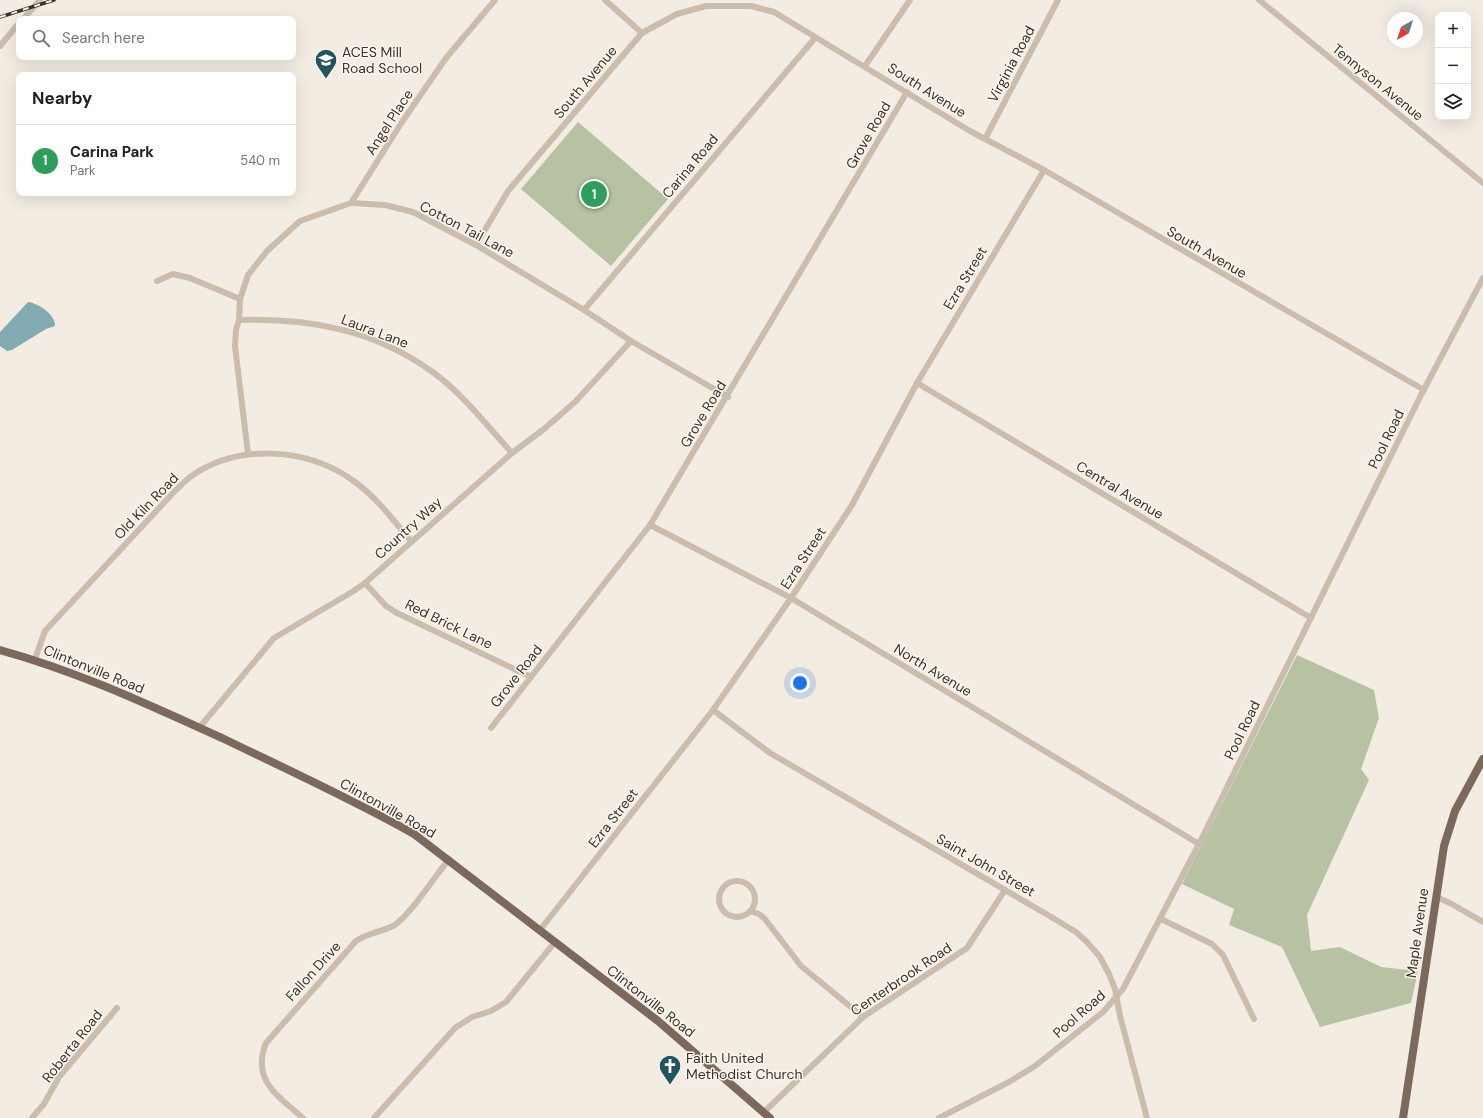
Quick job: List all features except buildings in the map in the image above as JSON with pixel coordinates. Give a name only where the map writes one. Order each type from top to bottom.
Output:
[{"type":"main road","name":"Clintonville Road","points":[[0,650],[35,659],[92,680],[199,728],[384,817],[416,835],[658,1021],[767,1115]]},
{"type":"main road","name":"Maple Avenue","points":[[1403,1118],[1444,846],[1449,825],[1465,790],[1483,759]]},
{"type":"street","points":[[26,16],[40,0]]},
{"type":"street","name":"Angel Place","points":[[351,203],[402,122],[446,58],[495,0]]},
{"type":"street","points":[[605,0],[642,33]]},
{"type":"street","points":[[865,66],[910,0]]},
{"type":"street","name":"Virginia Road","points":[[985,139],[1058,0]]},
{"type":"street","name":"Tennyson Avenue","points":[[1258,0],[1483,183]]},
{"type":"street","name":"South Avenue","points":[[476,245],[508,191],[642,33],[677,14],[706,6],[752,3],[774,12],[985,139],[1044,170],[1424,390]]},
{"type":"street","points":[[0,46],[16,27]]},
{"type":"street","name":"Carina Road","points":[[584,310],[815,38]]},
{"type":"street","name":"Grove Road","points":[[490,728],[650,525],[728,397],[907,92]]},
{"type":"street","name":"Ezra Street","points":[[540,930],[713,710],[791,598],[852,505],[917,383],[1044,170]]},
{"type":"street","name":"Cotton Tail Lane","points":[[248,454],[235,346],[236,330],[239,320],[240,299],[248,275],[267,250],[300,221],[351,203],[385,205],[413,212],[476,245],[584,310],[631,341],[728,397]]},
{"type":"street","points":[[157,280],[173,274],[190,278],[240,299]]},
{"type":"street","name":"Pool Road","points":[[939,1118],[1030,1069],[1096,1018],[1117,997],[1133,973],[1199,844],[1424,390],[1483,278]]},
{"type":"street","name":"Laura Lane","points":[[239,320],[276,319],[318,323],[354,332],[402,353],[434,373],[460,396],[512,454]]},
{"type":"street","name":"Country Way","points":[[199,728],[274,638],[365,583],[411,541],[575,402],[631,341]]},
{"type":"street","name":"Central Avenue","points":[[917,383],[1311,618]]},
{"type":"street","name":"Old Kiln Road","points":[[35,659],[45,631],[172,494],[190,477],[227,460],[248,454],[288,454],[309,459],[340,472],[365,491],[411,541]]},
{"type":"street","name":"North Avenue","points":[[650,525],[791,598],[1199,844]]},
{"type":"street","name":"Red Brick Lane","points":[[365,583],[386,606],[397,613],[531,676]]},
{"type":"street","name":"Saint John Street","points":[[713,710],[770,754],[1005,890],[1084,938],[1103,963],[1114,985],[1147,1118]]},
{"type":"street","name":"Fallon Drive","points":[[302,1118],[269,1087],[261,1072],[261,1056],[266,1043],[356,941],[367,934],[393,925],[406,914],[449,859]]},
{"type":"street","points":[[750,911],[755,898],[749,886],[737,880],[728,882],[723,886],[718,896],[720,907],[724,912],[734,917],[750,911],[760,914],[800,966],[863,1017]]},
{"type":"street","name":"Centerbrook Road","points":[[767,1115],[863,1017],[967,948],[1005,890]]},
{"type":"street","points":[[1436,897],[1450,903],[1483,922]]},
{"type":"street","points":[[1161,919],[1212,944],[1223,955],[1254,1019]]},
{"type":"street","points":[[374,1118],[455,1028],[472,1017],[491,1011],[506,1002],[555,942]]},
{"type":"street","name":"Roberta Road","points":[[32,1118],[44,1104],[59,1077],[117,1008]]},
{"type":"green space","points":[[578,122],[668,199],[611,266],[521,189]]},
{"type":"green space","points":[[1297,655],[1374,690],[1379,718],[1361,769],[1369,780],[1307,915],[1311,951],[1340,947],[1381,967],[1418,971],[1411,1003],[1320,1027],[1282,947],[1229,925],[1234,909],[1182,884]]},
{"type":"water","points":[[28,302],[46,310],[53,318],[55,326],[46,329],[12,350],[7,351],[0,346],[0,332]]},
{"type":"railway","points":[[0,17],[54,0]]},
{"type":"place","name":"ACES Mill Road School","points":[[326,80]]},
{"type":"place","name":"Carina Park","points":[[594,194]]},
{"type":"place","name":"Faith United Methodist Church","points":[[670,1086]]}]
